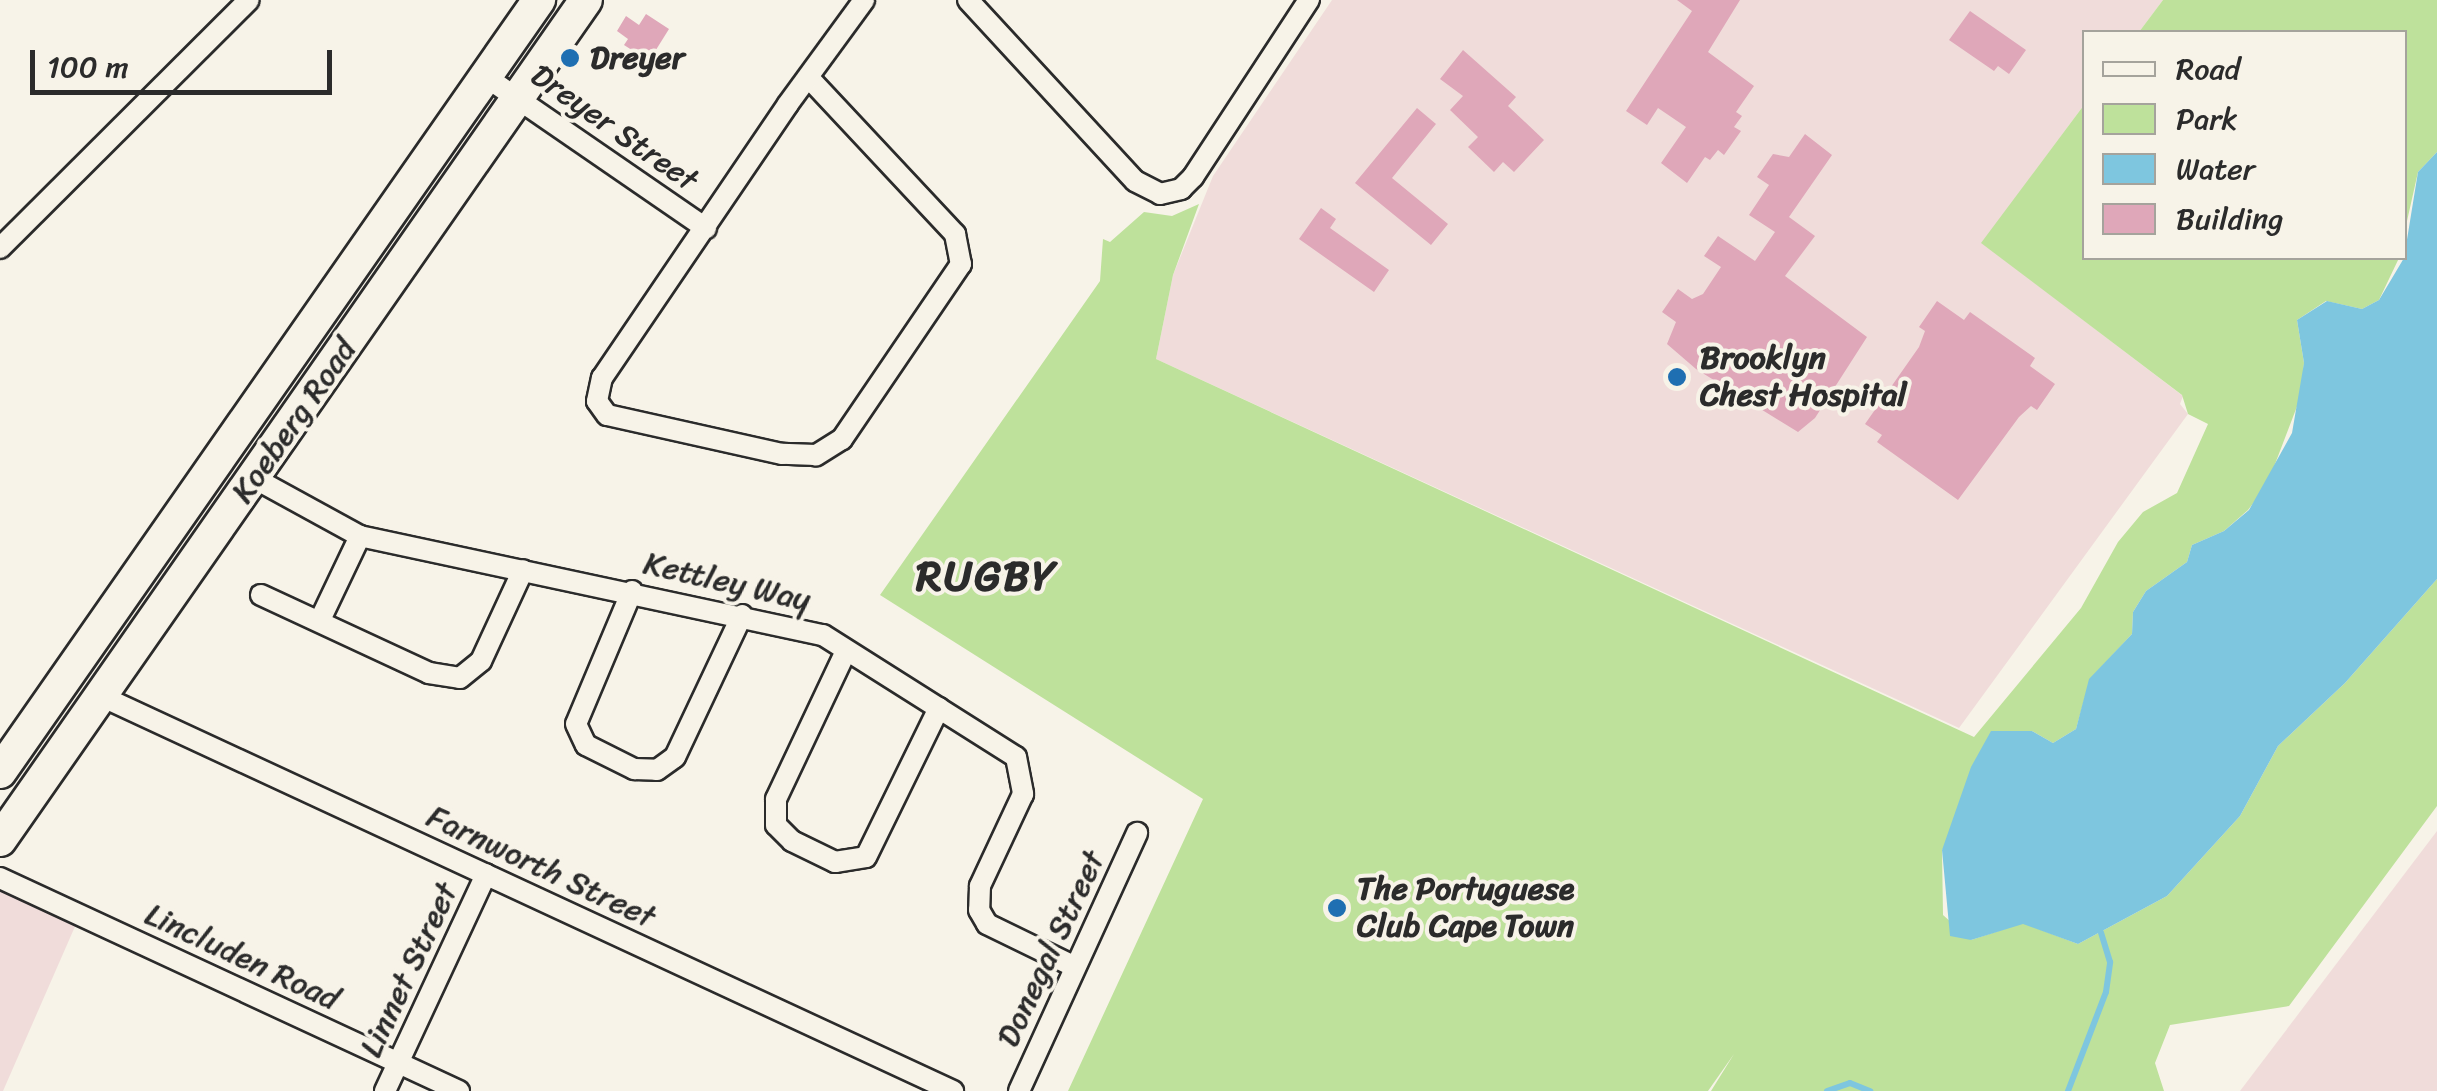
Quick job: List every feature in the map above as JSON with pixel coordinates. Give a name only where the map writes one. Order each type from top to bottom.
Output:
[{"type":"main road","name":"Koeberg Road","points":[[0,772],[540,0]]},
{"type":"main road","name":"Koeberg Road","points":[[0,840],[104,697],[586,0]]},
{"type":"street","points":[[0,248],[249,0]]},
{"type":"street","name":"Dreyer Street","points":[[808,78],[962,246],[961,264],[842,439],[816,455],[782,454],[615,418],[599,407],[602,378],[808,78],[864,0]]},
{"type":"street","points":[[968,0],[1134,181],[1160,194],[1181,189],[1194,177],[1218,130],[1308,0]]},
{"type":"street","name":"Dreyer Street","points":[[486,77],[706,228]]},
{"type":"street","name":"Kettley Way","points":[[254,478],[360,536],[804,628],[846,651],[1016,757],[1024,776],[1023,794],[980,886],[982,918],[1073,966]]},
{"type":"street","points":[[320,620],[360,536]]},
{"type":"street","points":[[261,595],[429,673],[460,678],[480,661],[523,570]]},
{"type":"street","points":[[632,591],[576,724],[586,744],[634,769],[657,770],[675,757],[742,615]]},
{"type":"street","points":[[846,651],[776,799],[776,825],[792,841],[835,862],[866,856],[939,708]]},
{"type":"street","name":"Farnworth Street","points":[[104,697],[954,1091]]},
{"type":"street","name":"Donegal Street","points":[[1019,1091],[1137,832]]},
{"type":"street","name":"Linnet Street","points":[[385,1091],[486,874]]},
{"type":"street","name":"Lincluden Road","points":[[0,878],[459,1091]]},
{"type":"shaded area","name":"Brooklyn Chest Hospital","points":[[1332,0],[2163,0],[2140,30],[2082,30],[2082,108],[1982,243],[2183,396],[2180,404],[2188,414],[1959,728],[1156,359],[1173,275],[1213,176]]},
{"type":"shaded area","points":[[2437,831],[2437,1091],[2240,1091]]},
{"type":"shaded area","points":[[0,878],[80,915],[3,1091],[0,1091]]},
{"type":"green space","points":[[2163,0],[2437,0],[2437,152],[2418,172],[2407,221],[2407,30],[2140,30]]},
{"type":"green space","points":[[2082,108],[2082,260],[2398,260],[2379,300],[2362,309],[2326,301],[2297,320],[2304,363],[2301,396],[2267,485],[2248,510],[2224,531],[2192,545],[2187,562],[2146,591],[2133,612],[2132,634],[2090,679],[2076,729],[2053,743],[2032,731],[1942,850],[1943,915],[1971,940],[2023,923],[2078,944],[2167,896],[2240,816],[2278,746],[2345,683],[2437,579],[2437,806],[2289,1006],[2170,1025],[2155,1063],[2164,1091],[1711,1091],[1734,1054],[1708,1091],[1068,1091],[1203,799],[880,595],[1100,281],[1103,239],[1110,242],[1144,212],[1172,216],[1199,204],[1173,275],[1156,359],[1974,737],[2081,608],[2118,542],[2143,512],[2177,493],[2208,424],[2188,414],[2182,395],[1981,243]]},
{"type":"water","points":[[2437,152],[2437,579],[2345,683],[2278,746],[2240,816],[2167,896],[2078,944],[2023,924],[1971,940],[1950,936],[1942,850],[1971,767],[1991,731],[2032,731],[2053,743],[2076,729],[2089,679],[2132,634],[2133,612],[2146,591],[2187,562],[2192,545],[2224,531],[2249,510],[2292,433],[2304,363],[2297,320],[2327,301],[2362,309],[2379,300],[2403,260],[2407,260],[2418,172]]},
{"type":"building","points":[[1677,0],[1740,0],[1708,52],[1754,86],[1736,112],[1742,116],[1734,127],[1741,131],[1724,155],[1718,150],[1710,160],[1705,157],[1687,183],[1661,163],[1686,127],[1658,108],[1647,125],[1626,111],[1692,11]]},
{"type":"building","points":[[1970,11],[2026,50],[2009,74],[1998,66],[1994,71],[1949,40]]},
{"type":"building","points":[[646,14],[669,29],[649,61],[624,45],[628,39],[617,31],[626,16],[639,25]]},
{"type":"building","points":[[1463,50],[1516,97],[1508,106],[1544,140],[1514,172],[1503,162],[1494,172],[1468,147],[1478,137],[1450,110],[1463,96],[1440,79]]},
{"type":"building","points":[[1417,108],[1436,124],[1392,178],[1448,224],[1431,245],[1355,183]]},
{"type":"building","points":[[1805,134],[1832,155],[1789,217],[1815,236],[1785,276],[1867,337],[1815,418],[1798,432],[1696,369],[1667,344],[1676,322],[1662,312],[1678,289],[1692,299],[1703,294],[1721,267],[1704,256],[1718,236],[1755,261],[1775,232],[1749,215],[1769,185],[1757,177],[1773,154],[1789,157]]},
{"type":"building","points":[[1321,208],[1336,219],[1330,228],[1389,270],[1374,292],[1299,239]]},
{"type":"building","points":[[1937,301],[1964,320],[1970,312],[2035,358],[2030,366],[2055,384],[2037,410],[2031,406],[2019,417],[1958,500],[1877,442],[1882,435],[1865,424],[1919,347],[1925,331],[1919,327]]},
{"type":"waterway","points":[[2068,1091],[2106,992],[2110,962],[2101,932]]},
{"type":"waterway","points":[[1827,1091],[1850,1083],[1870,1091]]},
{"type":"place","name":"Dreyer","points":[[570,58]]},
{"type":"place","name":"Brooklyn Chest Hospital","points":[[1677,377]]},
{"type":"place","name":"The Portuguese Club Cape Town","points":[[1337,908]]},
{"type":"district","name":"RUGBY","points":[[987,576]]}]
